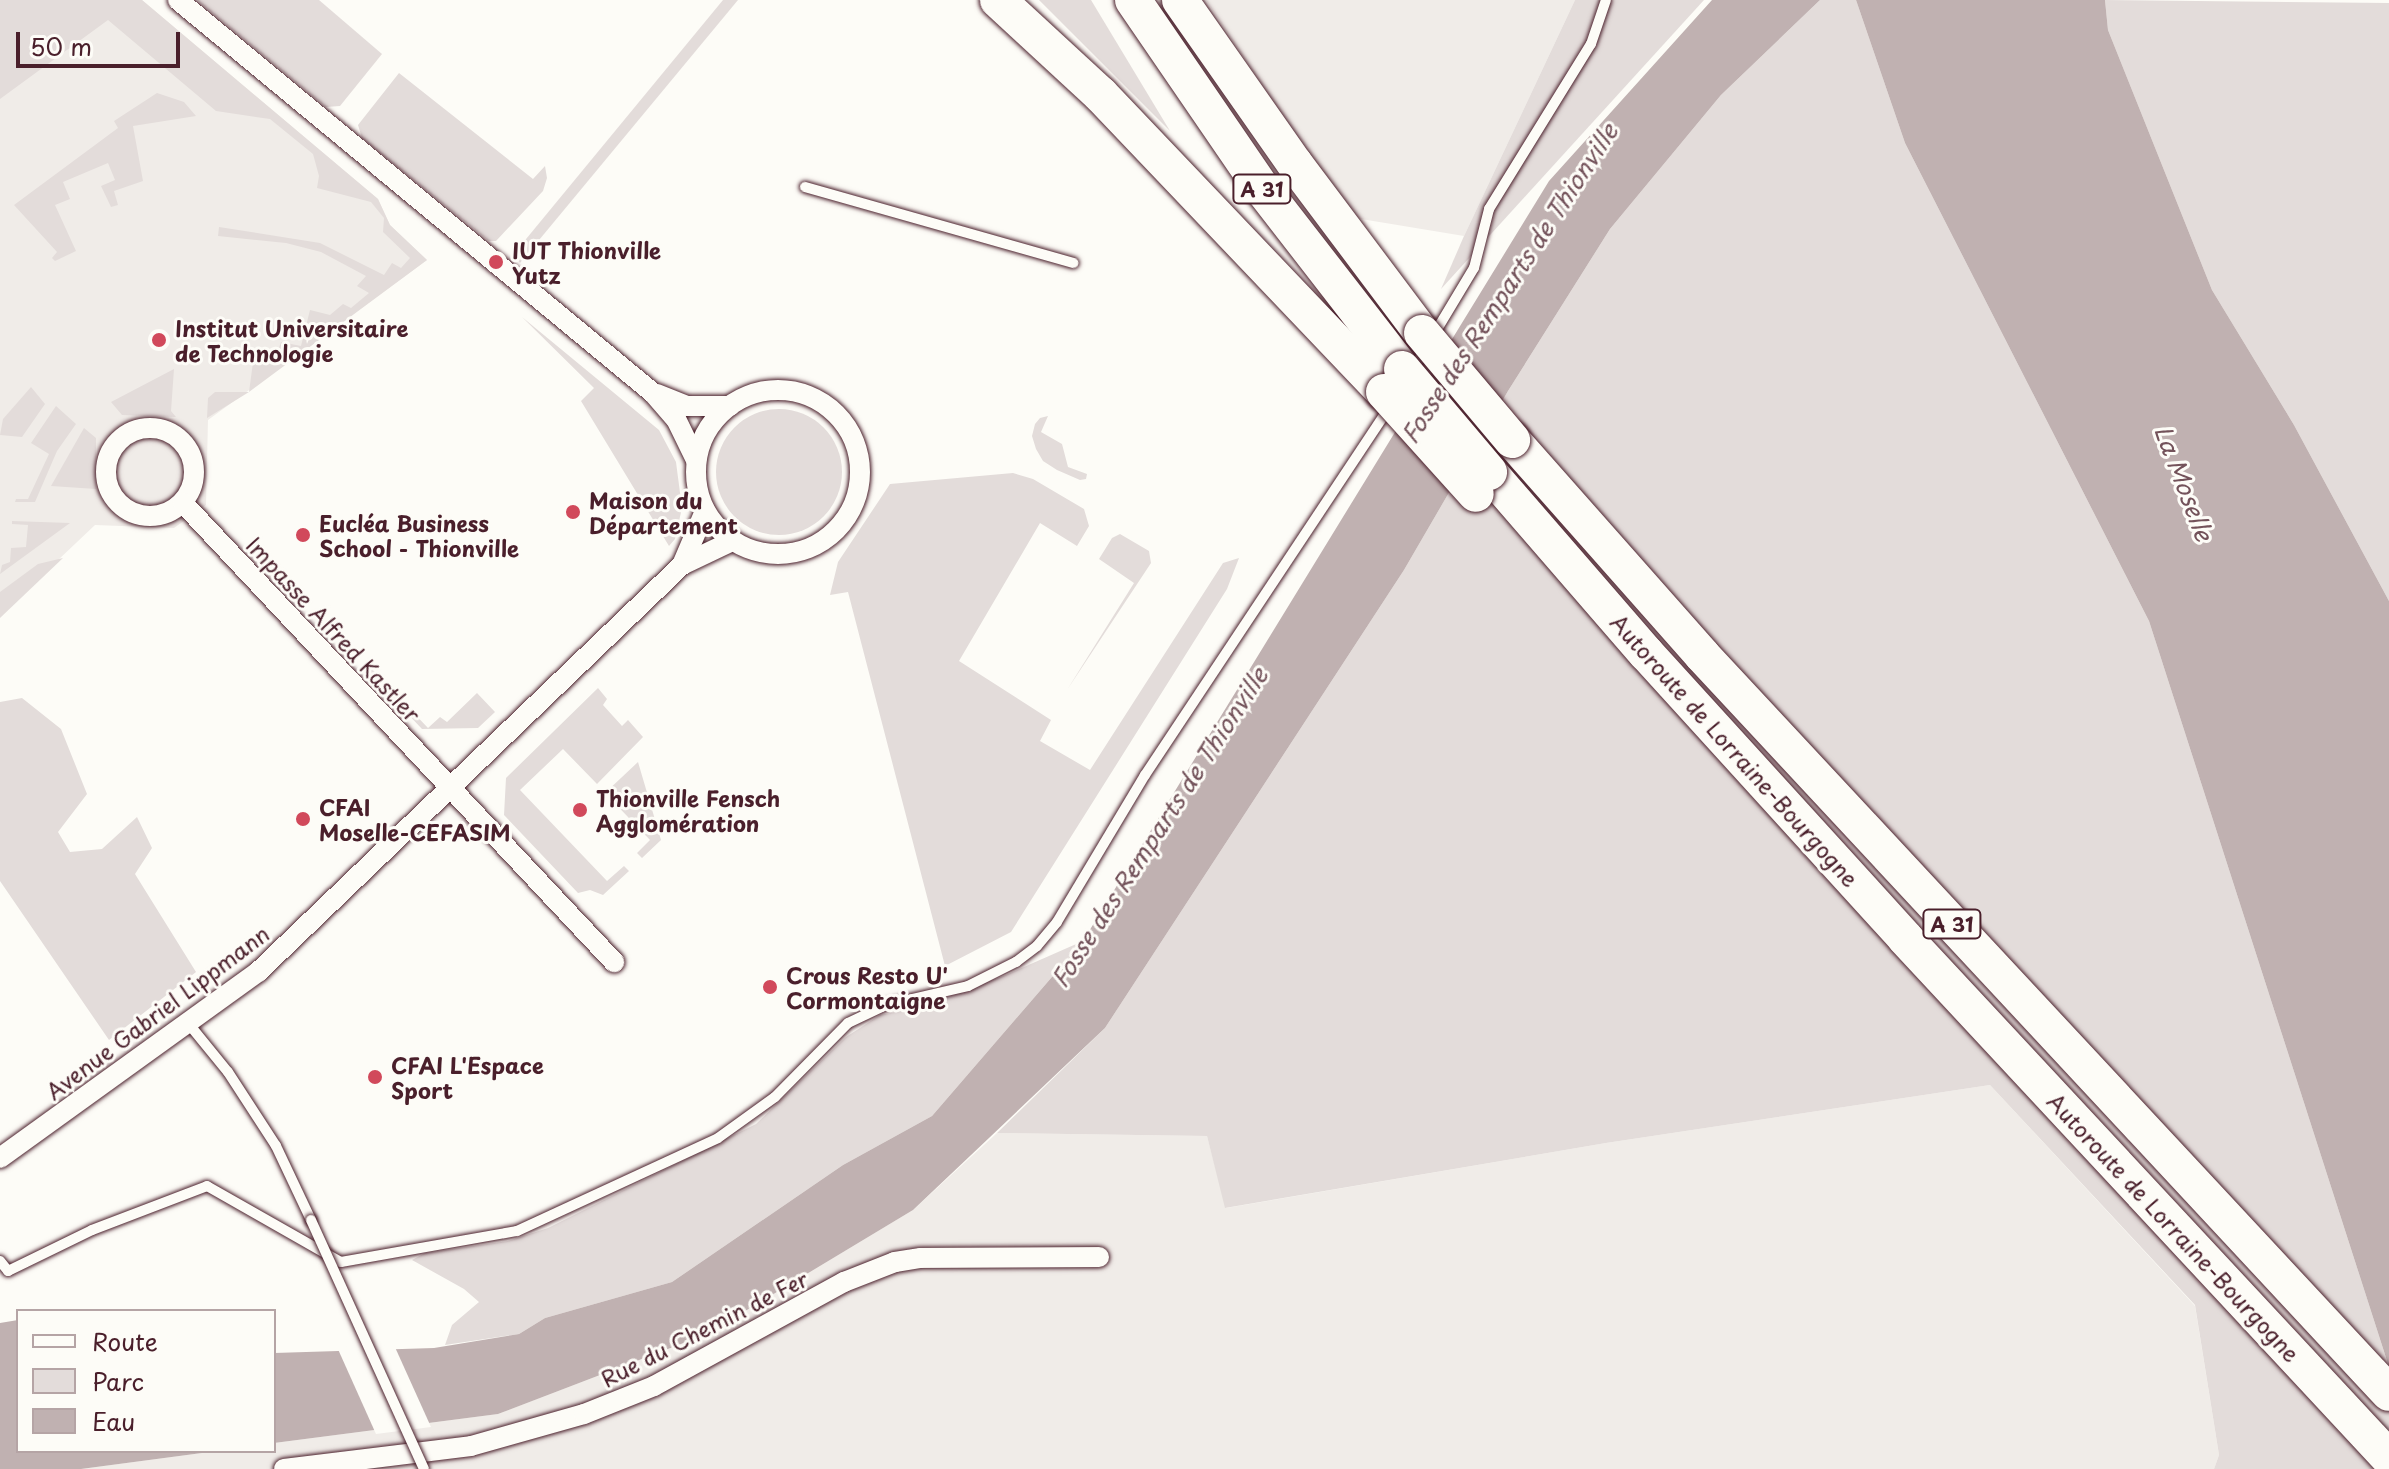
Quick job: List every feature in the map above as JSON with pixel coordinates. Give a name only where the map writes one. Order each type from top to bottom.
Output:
[{"type":"highway","points":[[998,0],[1100,94],[1397,385]]},
{"type":"highway","name":"A 31","points":[[1133,0],[1397,385]]},
{"type":"highway","name":"Autoroute de Lorraine-Bourgogne","points":[[1180,0],[1295,164],[1422,333],[1512,440],[1702,655],[2389,1393]]},
{"type":"highway","name":"Autoroute de Lorraine-Bourgogne","points":[[1397,385],[1483,483],[1590,614],[1646,653],[2389,1458]]},
{"type":"street","points":[[178,0],[653,393],[676,419],[696,460]]},
{"type":"street","points":[[784,390],[807,395],[829,407],[845,425],[856,447],[860,471],[857,495],[847,518],[830,536],[809,549],[787,554],[766,554],[732,541],[705,511],[697,487],[696,460],[703,436],[730,406],[760,392],[784,390]]},
{"type":"street","points":[[653,393],[686,406],[730,406]]},
{"type":"street","points":[[145,428],[159,428],[184,442],[195,466],[190,492],[183,503],[157,516],[129,512],[118,503],[110,491],[106,463],[120,439],[145,428]]},
{"type":"street","name":"Impasse Alfred Kastler","points":[[183,503],[614,962]]},
{"type":"street","name":"Avenue Gabriel Lippmann","points":[[682,565],[705,511]]},
{"type":"street","name":"Avenue Gabriel Lippmann","points":[[0,1158],[258,972],[682,565],[732,541]]},
{"type":"street","name":"Rue du Chemin de Fer","points":[[284,1469],[471,1446],[584,1414],[654,1386],[844,1282],[895,1262],[921,1258],[1099,1257]]},
{"type":"lane","points":[[0,1261],[8,1271],[92,1230],[207,1186],[341,1262],[517,1231],[718,1138],[765,1105],[848,1023],[886,1005],[968,986],[1016,962],[1057,922],[1145,775],[1474,268],[1489,209],[1591,44],[1606,0]]},
{"type":"lane","points":[[805,187],[1073,263]]},
{"type":"lane","points":[[188,1023],[228,1072],[276,1146],[424,1469]]},
{"type":"shaded area","name":"Institut Universitaire de Technologie","points":[[0,0],[142,0],[378,199],[390,225],[427,260],[208,420],[206,505],[174,528],[95,525],[0,615]]},
{"type":"shaded area","points":[[1206,0],[1575,0],[1464,236],[1349,217]]},
{"type":"shaded area","points":[[1990,1085],[2195,1306],[2219,1455],[2214,1469],[81,1469],[202,1453],[276,1453],[276,1443],[498,1414],[707,1334],[913,1210],[997,1133],[1207,1136],[1226,1208],[1606,1143]]},
{"type":"green space","points":[[0,0],[142,0],[378,199],[390,225],[427,260],[249,392],[254,355],[275,359],[281,342],[301,346],[310,310],[330,315],[343,304],[351,308],[369,293],[357,286],[366,276],[321,252],[286,243],[218,236],[219,227],[320,243],[384,275],[392,263],[401,268],[410,258],[383,232],[384,218],[371,202],[317,188],[319,176],[313,154],[270,119],[216,111],[108,20],[0,99]]},
{"type":"green space","points":[[197,0],[319,0],[382,54],[340,106],[326,107]]},
{"type":"green space","points":[[723,0],[738,0],[520,263],[515,256],[517,250]]},
{"type":"green space","points":[[1039,0],[1091,0],[1170,131]]},
{"type":"green space","points":[[1575,0],[1704,0],[1441,289],[1464,236]]},
{"type":"green space","points":[[1820,0],[1856,0],[1905,143],[2149,621],[2389,1367],[2389,1469],[2214,1469],[2219,1455],[2195,1305],[1990,1085],[1606,1143],[1225,1208],[1207,1136],[997,1133],[1105,1028],[1404,570],[1508,391],[1610,229],[1721,95]]},
{"type":"green space","points":[[2105,0],[2389,3],[2389,601],[2294,425],[2212,290],[2108,30]]},
{"type":"green space","points":[[399,73],[533,179],[545,166],[547,178],[543,191],[496,241],[489,241],[362,138],[358,125]]},
{"type":"green space","points":[[157,93],[184,102],[196,116],[133,126],[143,181],[114,191],[118,205],[111,207],[101,186],[115,180],[108,163],[63,182],[70,199],[55,205],[76,251],[55,261],[52,258],[57,252],[14,205],[118,128],[114,121]]},
{"type":"green space","points":[[522,317],[659,430],[676,462],[682,508],[675,539],[669,546],[581,401],[594,388]]},
{"type":"green space","points":[[174,369],[171,411],[176,417],[122,415],[111,402]]},
{"type":"green space","points":[[31,387],[45,404],[22,437],[0,435],[3,419]]},
{"type":"green space","points":[[215,392],[249,392],[207,418],[208,398]]},
{"type":"green space","points":[[56,406],[76,424],[57,451],[35,502],[15,502],[16,499],[28,499],[49,454],[31,443]]},
{"type":"green space","points":[[779,409],[803,414],[823,428],[837,448],[842,472],[837,496],[823,516],[803,530],[779,535],[755,530],[735,516],[721,496],[716,472],[721,448],[735,428],[755,414]]},
{"type":"green space","points":[[1048,416],[1041,432],[1062,444],[1068,467],[1087,474],[1086,479],[1080,480],[1043,461],[1032,436],[1035,424],[1040,418]]},
{"type":"green space","points":[[84,428],[96,438],[96,489],[51,486]]},
{"type":"green space","points":[[1013,473],[1033,479],[1084,509],[1089,526],[1077,546],[1040,523],[959,661],[1051,720],[1040,741],[1090,770],[1223,563],[1239,558],[1227,589],[1011,932],[945,966],[848,592],[830,595],[838,562],[890,484]]},
{"type":"green space","points":[[12,521],[70,523],[0,574],[2,565],[10,562],[11,548],[26,547],[28,525],[12,524]]},
{"type":"green space","points":[[1120,534],[1149,551],[1151,563],[1067,690],[1134,583],[1099,559],[1112,538]]},
{"type":"green space","points":[[63,558],[0,618],[0,592],[38,564]]},
{"type":"green space","points":[[371,668],[428,728],[440,717],[447,722],[477,693],[495,712],[478,728],[422,729],[367,671]]},
{"type":"green space","points":[[598,688],[607,699],[603,705],[622,726],[628,720],[643,737],[597,784],[563,749],[520,790],[607,881],[624,866],[629,871],[603,895],[590,890],[578,893],[504,815],[506,778]]},
{"type":"green space","points":[[22,698],[61,729],[87,794],[58,832],[70,852],[102,849],[137,817],[152,848],[135,874],[196,972],[109,1040],[0,881],[0,702]]},
{"type":"green space","points":[[638,762],[661,840],[642,858],[637,853],[650,840],[605,793]]},
{"type":"green space","points":[[1083,941],[932,1116],[843,1165],[672,1282],[545,1318],[519,1334],[445,1345],[452,1325],[479,1302],[464,1289],[412,1260],[425,1253],[508,1241],[548,1228],[756,1124],[846,1037],[880,1015],[917,1008],[1006,975]]},
{"type":"water","name":"Fosse des Remparts de Thionville","points":[[1712,0],[1820,0],[1721,95],[1610,229],[1508,391],[1404,570],[1105,1028],[913,1210],[707,1334],[498,1414],[276,1443],[276,1353],[434,1348],[519,1334],[545,1318],[672,1282],[843,1165],[932,1116],[1083,941],[1549,181]]},
{"type":"water","name":"La Moselle","points":[[1856,0],[2105,0],[2108,30],[2212,290],[2294,425],[2389,601],[2389,1367],[2149,621],[1905,143]]},
{"type":"water","points":[[16,1320],[16,1453],[202,1453],[81,1469],[0,1469],[0,1323]]},
{"type":"pier","points":[[394,1345],[431,1427],[376,1434],[337,1347]]},
{"type":"place","name":"IUT Thionville Yutz","points":[[496,262]]},
{"type":"place","name":"Institut Universitaire de Technologie","points":[[159,340]]},
{"type":"place","name":"Maison du Département","points":[[573,512]]},
{"type":"place","name":"Eucléa Business School - Thionville","points":[[303,535]]},
{"type":"place","name":"Thionville Fensch Agglomération","points":[[580,810]]},
{"type":"place","name":"CFAI Moselle-CEFASIM","points":[[303,819]]},
{"type":"place","name":"Crous Resto U' Cormontaigne","points":[[770,987]]},
{"type":"place","name":"CFAI L'Espace Sport","points":[[375,1077]]}]
